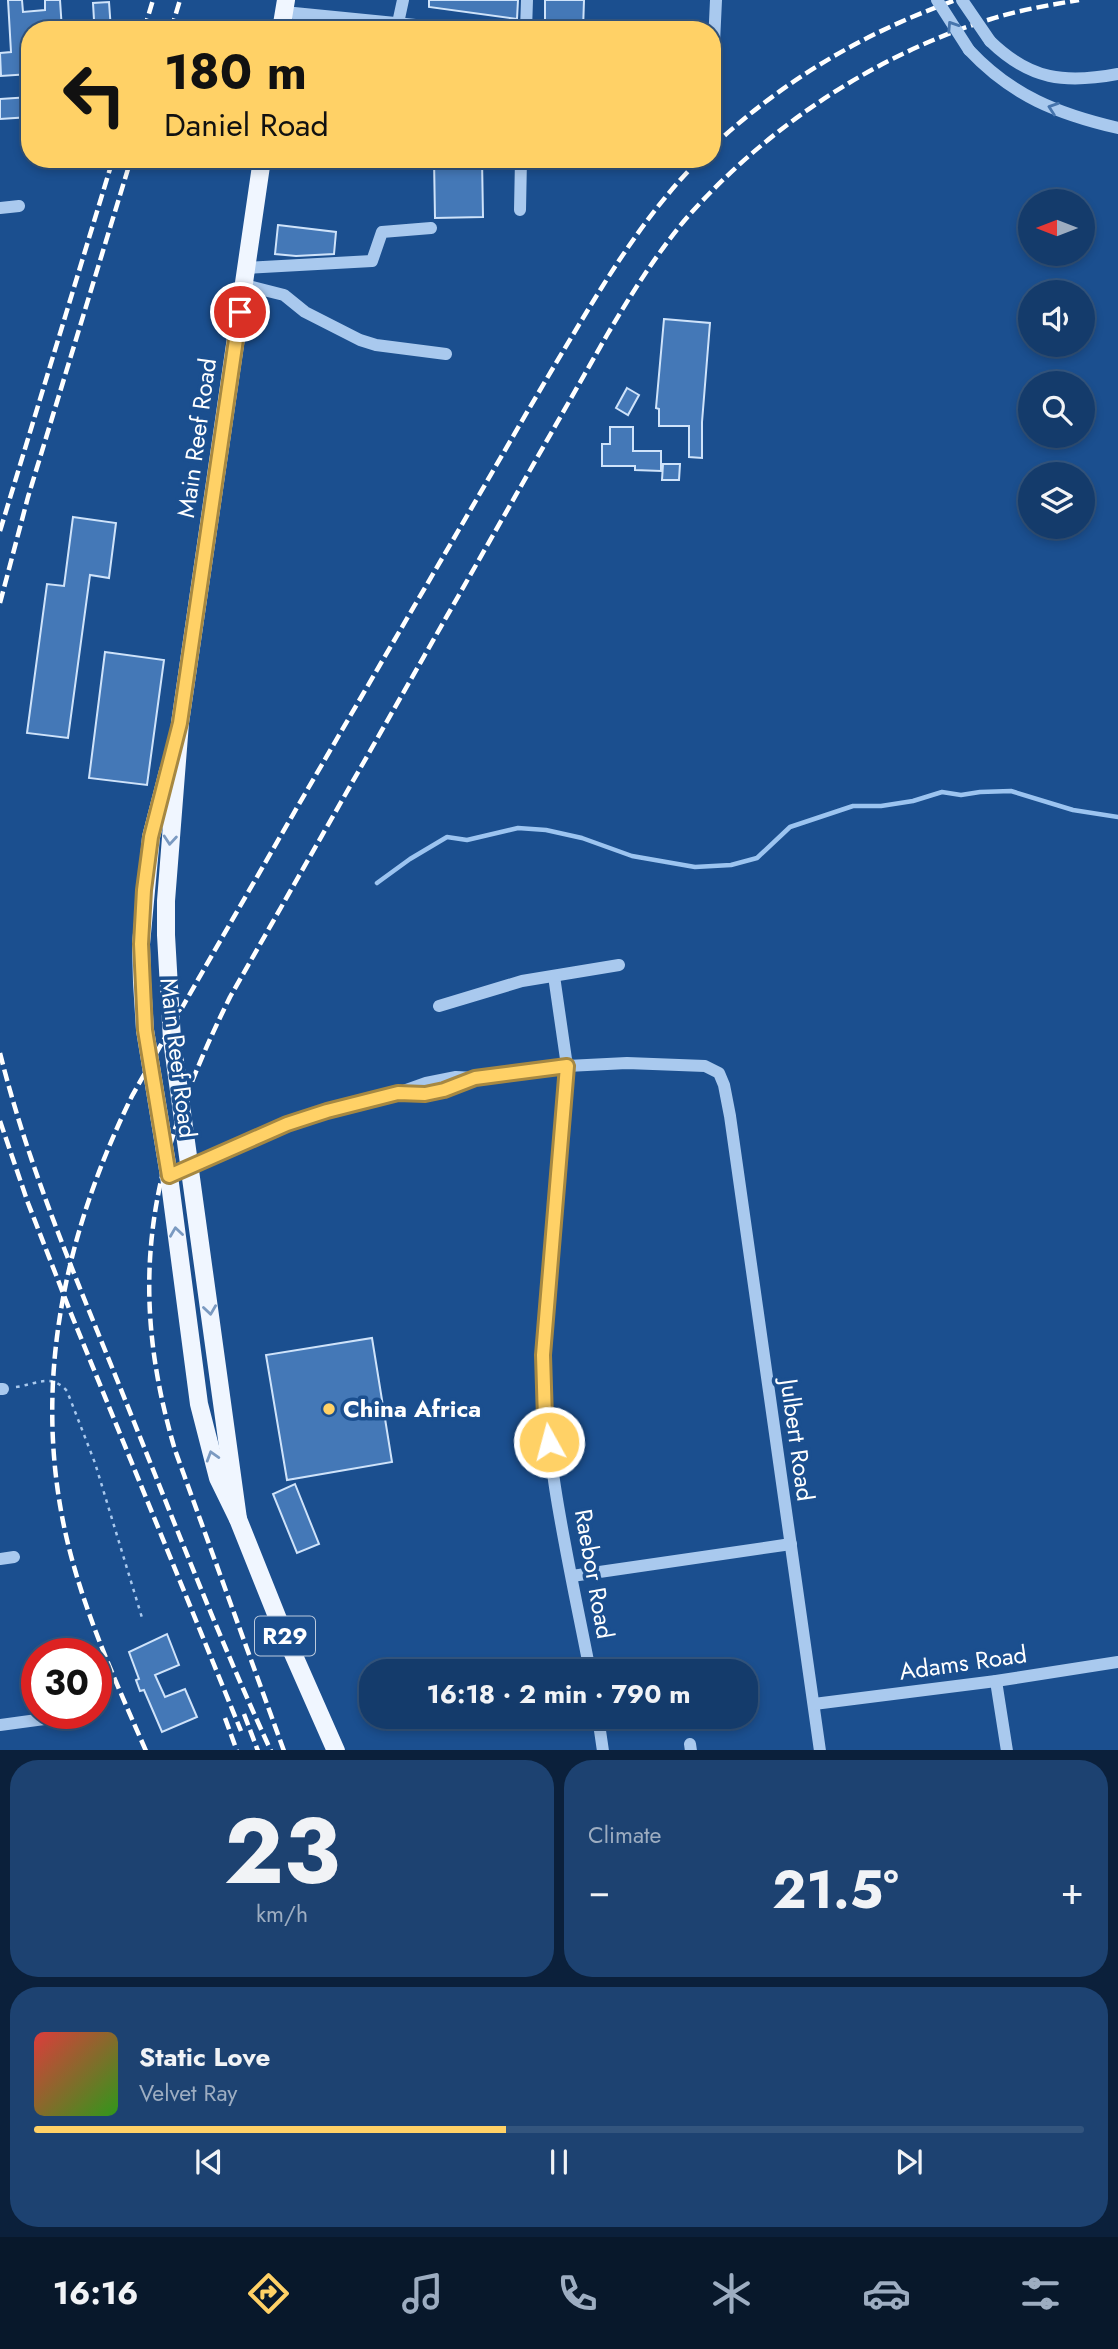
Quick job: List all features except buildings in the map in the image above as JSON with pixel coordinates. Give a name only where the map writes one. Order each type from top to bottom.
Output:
[{"type":"main road","name":"Main Reef Road","points":[[238,1519],[172,1040],[166,935],[180,723],[261,168]]},
{"type":"main road","name":"Main Reef Road","points":[[180,723],[151,837],[141,944],[145,1030],[169,1176],[199,1404],[218,1478],[337,1750]]},
{"type":"main road","points":[[156,1091],[178,1084]]},
{"type":"street","points":[[398,21],[402,0]]},
{"type":"street","points":[[526,21],[527,0]]},
{"type":"street","points":[[715,21],[716,0]]},
{"type":"street","points":[[937,0],[969,50],[1020,94],[1046,107],[1118,128]]},
{"type":"street","points":[[962,0],[990,41],[1006,57],[1021,66],[1065,79],[1118,74]]},
{"type":"street","points":[[284,14],[373,21]]},
{"type":"street","points":[[520,168],[520,209]]},
{"type":"street","points":[[0,208],[19,206]]},
{"type":"street","points":[[245,277],[372,261],[382,232],[431,228]]},
{"type":"street","points":[[245,277],[284,295],[305,312],[359,340],[376,345],[446,354]]},
{"type":"street","points":[[439,1006],[509,984],[620,965]]},
{"type":"street","name":"Raebor Road","points":[[554,976],[567,1066],[543,1355],[545,1419],[588,1659]]},
{"type":"street","name":"Julbert Road","points":[[567,1066],[667,1063],[705,1066],[719,1073],[724,1085],[820,1750]]},
{"type":"street","points":[[169,1176],[310,1116],[426,1083],[456,1077],[475,1078],[567,1066]]},
{"type":"street","points":[[572,1576],[791,1544]]},
{"type":"street","points":[[0,1559],[14,1557]]},
{"type":"street","name":"Adams Road","points":[[814,1704],[996,1681],[1118,1662]]},
{"type":"street","points":[[996,1681],[1007,1750]]},
{"type":"street","points":[[0,1725],[21,1722]]},
{"type":"street","points":[[600,1729],[603,1750]]},
{"type":"path","points":[[1,1389],[50,1381],[59,1382],[67,1391],[95,1463],[144,1621]]},
{"type":"waterway","points":[[377,883],[447,837],[467,840],[518,828],[546,830],[582,838],[632,856],[695,867],[731,865],[757,858],[790,827],[853,806],[881,806],[913,801],[942,792],[961,795],[1011,791],[1073,810],[1118,817]]},
{"type":"railway","points":[[147,21],[153,0]]},
{"type":"railway","points":[[174,21],[180,0]]},
{"type":"railway","points":[[721,139],[767,100],[826,61],[889,27],[956,0]]},
{"type":"railway","points":[[284,1750],[175,1450],[160,1388],[151,1329],[149,1273],[154,1218],[165,1164],[181,1110],[203,1055],[230,997],[607,335],[643,276],[684,221],[715,187],[785,126],[864,74],[947,34],[1024,10],[1079,0]]},
{"type":"railway","points":[[0,531],[110,168]]},
{"type":"railway","points":[[0,603],[28,497],[128,168]]},
{"type":"railway","points":[[146,1750],[106,1658],[73,1563],[60,1503],[53,1443],[53,1384],[59,1325],[70,1266],[86,1208],[132,1096],[300,802],[602,287],[664,199],[691,168]]},
{"type":"railway","points":[[0,1053],[26,1142],[57,1230],[196,1577],[271,1750]]},
{"type":"railway","points":[[0,1121],[70,1311],[241,1731]]},
{"type":"railway","points":[[244,1714],[258,1750]]},
{"type":"railway","points":[[225,1718],[237,1750]]},
{"type":"place","name":"China Africa","points":[[329,1409]]},
{"type":"route","points":[[240,312],[180,723],[151,837],[144,890],[141,944],[145,1030],[169,1176],[287,1124],[327,1111],[398,1093],[425,1094],[444,1090],[475,1078],[567,1066],[543,1355],[545,1419],[549,1442]]}]
